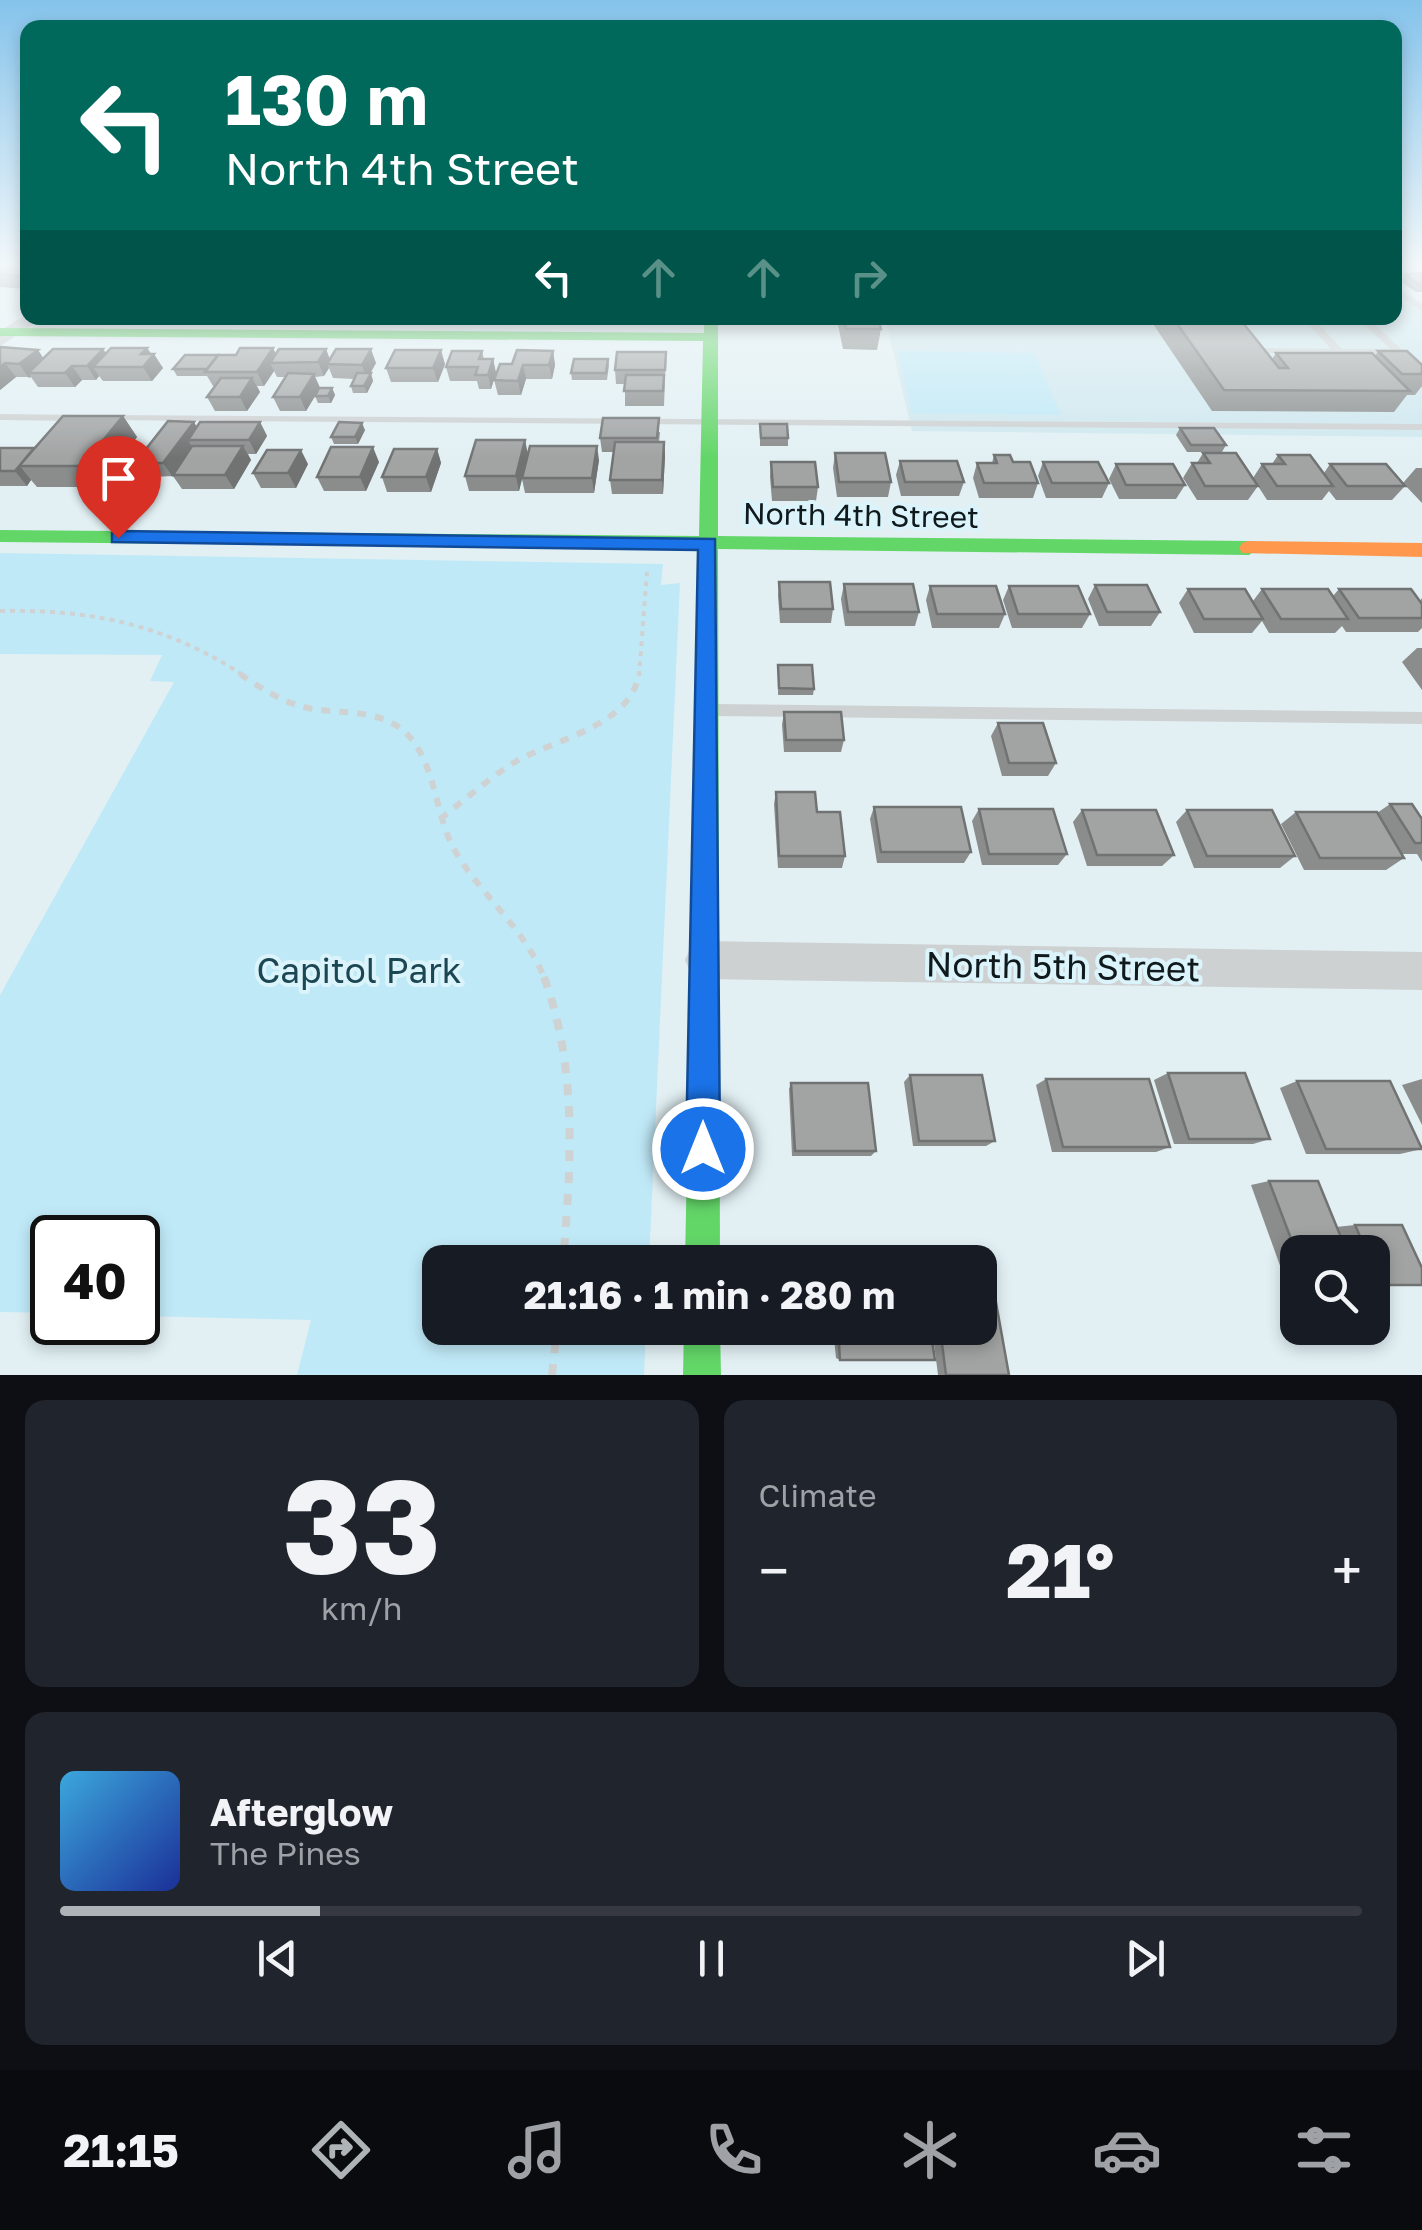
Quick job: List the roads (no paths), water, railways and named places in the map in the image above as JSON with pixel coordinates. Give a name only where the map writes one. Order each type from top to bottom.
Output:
[{"type":"street","points":[[4,335],[520,329]]},
{"type":"street","points":[[702,1245],[711,329]]},
{"type":"street","name":"North 4th Street","points":[[0,536],[1422,550]]},
{"type":"street","name":"North 5th Street","points":[[704,960],[1422,971]]},
{"type":"street","points":[[702,1345],[702,1375]]},
{"type":"lane","points":[[1319,329],[1340,352]]},
{"type":"lane","points":[[1261,352],[1404,353],[1377,329]]},
{"type":"lane","points":[[0,417],[1422,427]]},
{"type":"lane","points":[[707,710],[1422,718]]},
{"type":"park label","name":"Capitol Park","points":[[359,970]]}]
